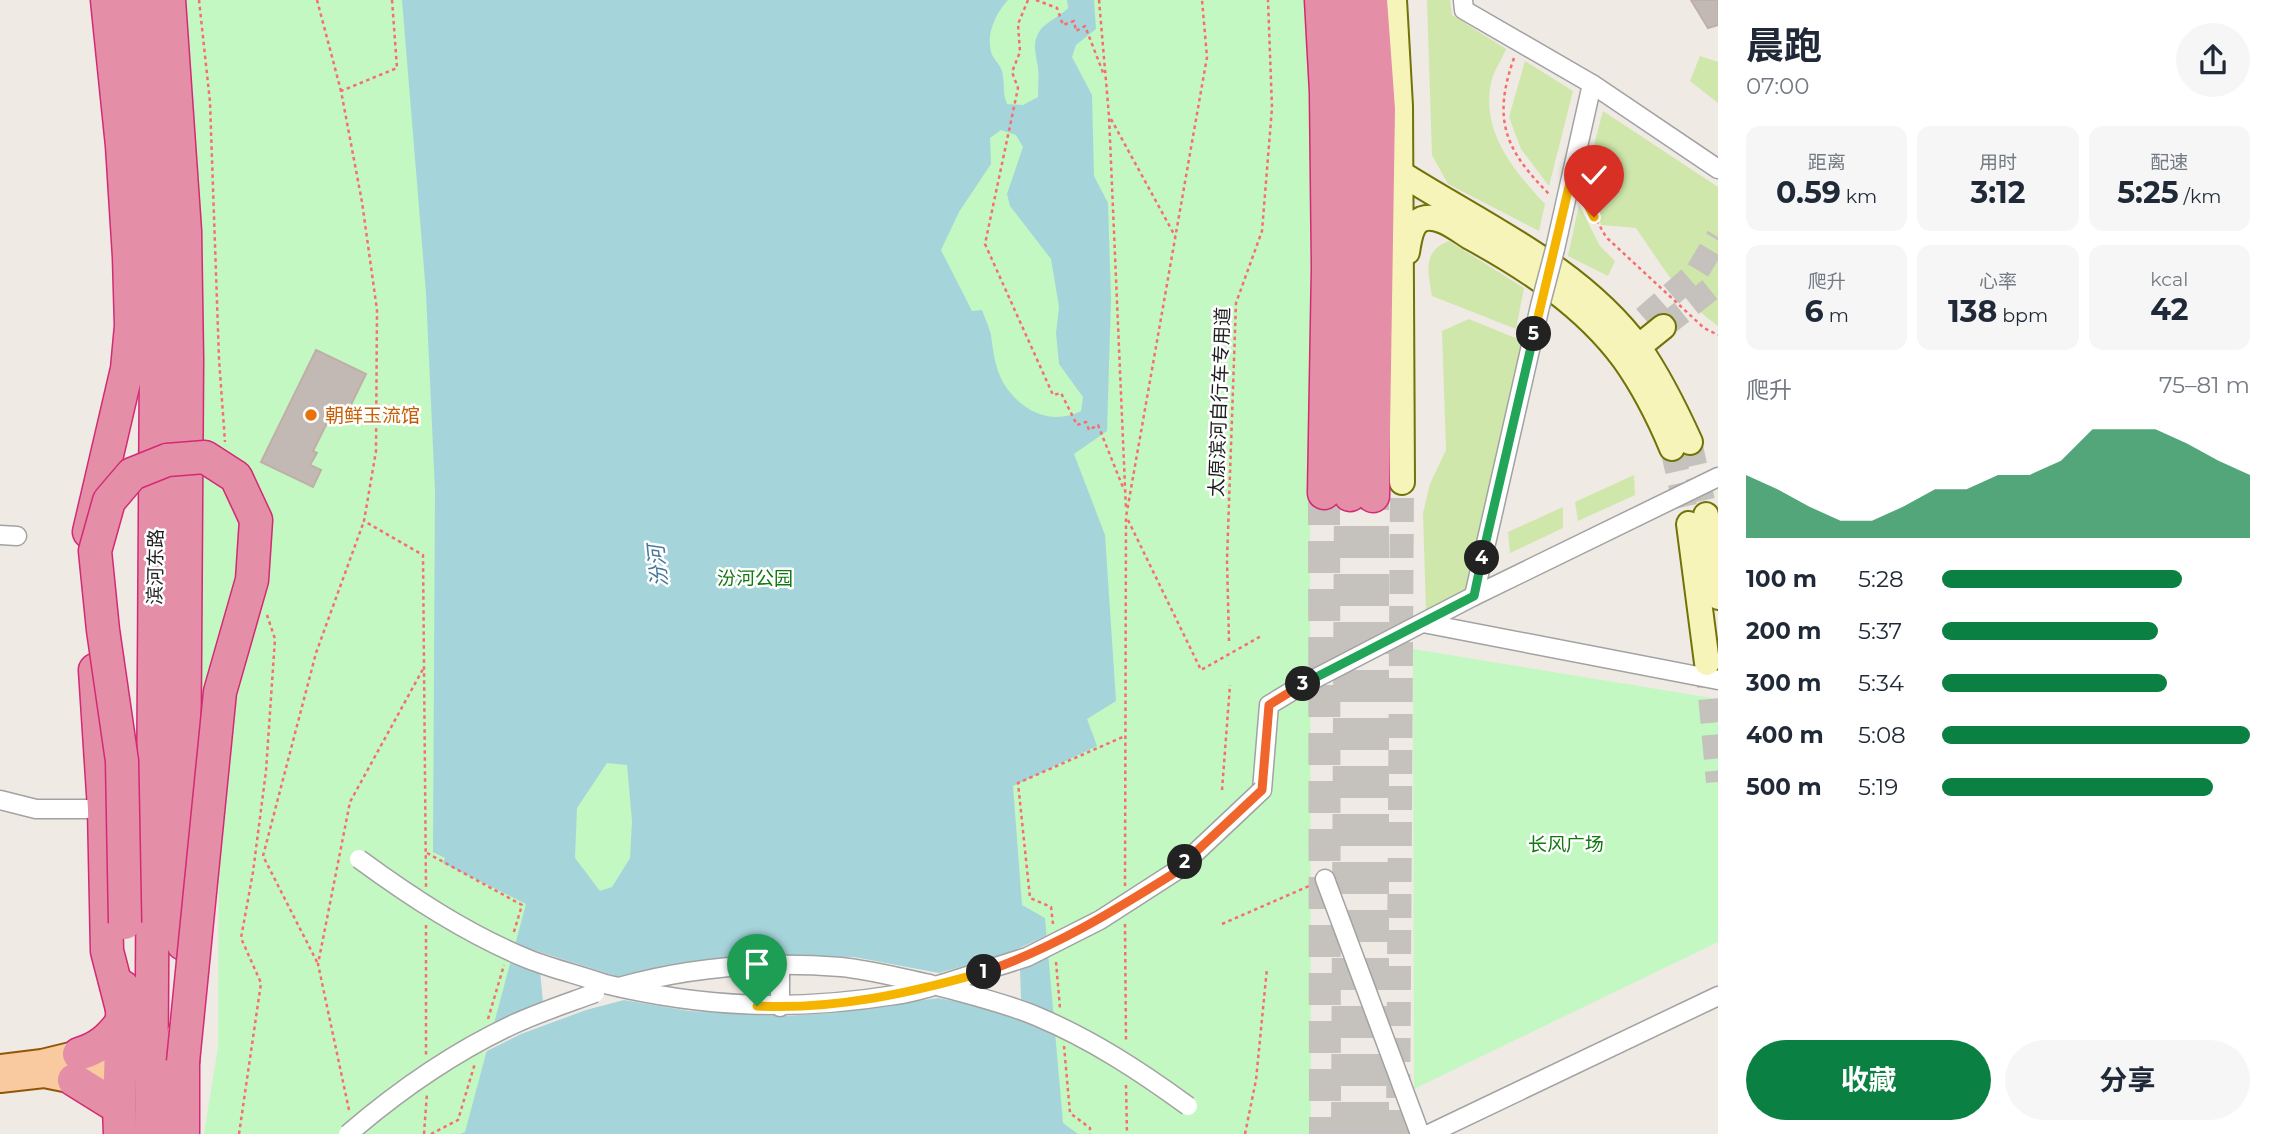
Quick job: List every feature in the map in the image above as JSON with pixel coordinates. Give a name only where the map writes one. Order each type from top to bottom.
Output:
[{"type":"highway","points":[[107,0],[121,146],[131,326],[127,369],[90,520],[84,580],[98,697],[107,951],[122,1015],[107,1041],[76,1067],[120,1121]]},
{"type":"highway","name":"滨河东路","points":[[138,0],[154,249],[156,481],[151,1134]]},
{"type":"highway","name":"滨河东路","points":[[169,0],[185,232],[187,359],[183,1134]]},
{"type":"highway","points":[[1321,0],[1326,92],[1328,281],[1349,495]]},
{"type":"highway","points":[[1347,0],[1356,110],[1349,495]]},
{"type":"highway","points":[[1349,495],[1379,109],[1371,0]]},
{"type":"highway","points":[[121,146],[154,249]]},
{"type":"highway","points":[[120,1121],[125,923],[122,761],[103,630],[96,551],[109,501],[132,474],[167,460],[205,457],[236,477],[256,520],[252,580],[220,692],[183,1062]]},
{"type":"main road","points":[[0,1068],[42,1063],[76,1067]]},
{"type":"main road","points":[[0,1079],[76,1067]]},
{"type":"street","points":[[1394,0],[1400,106],[1402,482]]},
{"type":"street","points":[[1463,0],[1464,10],[1592,84],[1718,169]]},
{"type":"street","points":[[1474,596],[1592,84]]},
{"type":"street","points":[[1399,172],[1556,268],[1634,338],[1653,404],[1681,445]]},
{"type":"street","points":[[1401,287],[1412,227],[1422,219],[1439,219],[1545,283],[1591,322],[1634,338]]},
{"type":"street","points":[[359,859],[446,917],[528,959],[605,984],[660,997],[780,1007],[898,995],[985,972],[1027,957],[1100,920],[1176,872],[1262,790],[1269,705],[1474,596],[1718,477]]},
{"type":"street","points":[[1423,623],[1712,672],[1711,632],[1698,519],[1718,597]]},
{"type":"street","points":[[0,800],[36,808],[104,809]]},
{"type":"street","points":[[1325,879],[1420,1134]]},
{"type":"street","points":[[780,965],[780,1007]]},
{"type":"street","points":[[349,1127],[447,1060],[514,1025],[552,1009],[595,993],[650,978],[726,968],[780,965],[841,967],[874,972],[930,984],[1034,1015],[1094,1043],[1149,1077],[1188,1107]]},
{"type":"street","points":[[1429,1134],[1718,996]]},
{"type":"path","points":[[317,0],[341,91],[362,202],[377,310],[376,451],[364,521],[316,653],[263,856],[318,964],[349,1127]]},
{"type":"path","points":[[341,91],[397,68],[391,0]]},
{"type":"path","points":[[1028,0],[1018,24],[1020,52],[1012,72],[1018,88],[985,244],[1053,395],[1061,393],[1077,425],[1086,422],[1089,430],[1098,425],[1125,492]]},
{"type":"path","points":[[1036,0],[1057,8],[1063,25],[1073,21],[1076,31],[1085,26],[1106,80]]},
{"type":"path","points":[[1099,0],[1110,116],[1126,517],[1125,887]]},
{"type":"path","points":[[1202,0],[1207,57],[1126,517],[1201,670],[1263,635]]},
{"type":"path","name":"太原滨河自行车专用道","points":[[1228,641],[1227,560],[1236,303],[1262,231],[1272,108],[1268,0]]},
{"type":"path","points":[[1519,42],[1504,93],[1502,116],[1508,142],[1549,195],[1565,204]]},
{"type":"path","points":[[1110,116],[1176,238]]},
{"type":"path","points":[[1572,174],[1606,237],[1704,328],[1718,335]]},
{"type":"path","points":[[364,521],[423,555],[426,892]]},
{"type":"path","points":[[318,964],[350,802],[424,667]]},
{"type":"path","points":[[1222,790],[1230,685]]},
{"type":"path","points":[[1054,934],[1051,907],[1030,898],[1018,783],[1125,736]]},
{"type":"path","points":[[427,853],[522,905],[510,944]]},
{"type":"path","points":[[1222,924],[1325,879]]},
{"type":"path","points":[[1125,915],[1126,1052]]},
{"type":"path","points":[[426,919],[426,1054]]},
{"type":"path","points":[[487,1022],[506,957]]},
{"type":"path","points":[[1056,962],[1061,1017]]},
{"type":"path","points":[[1245,1134],[1256,1080],[1267,968]]},
{"type":"path","points":[[1064,1045],[1070,1114],[1090,1128],[1090,1134]]},
{"type":"path","points":[[431,1134],[458,1120],[476,1061]]},
{"type":"path","points":[[1126,1079],[1127,1134]]},
{"type":"path","points":[[424,1134],[426,1081]]},
{"type":"green space","name":"汾河公园","points":[[181,0],[1305,0],[1315,181],[1310,419],[1311,1134],[204,1134],[218,1047],[219,775],[199,735],[201,268],[192,85]]},
{"type":"green space","points":[[1427,0],[1450,0],[1452,15],[1506,49],[1492,79],[1490,115],[1502,148],[1511,163],[1545,204],[1539,231],[1448,184],[1432,155]]},
{"type":"green space","points":[[1700,56],[1718,62],[1718,103],[1690,81]]},
{"type":"green space","points":[[1525,61],[1573,91],[1549,186],[1521,149],[1509,117]]},
{"type":"green space","points":[[1603,111],[1718,187],[1718,326],[1683,293],[1636,228],[1601,225],[1586,175]]},
{"type":"green space","points":[[1579,205],[1600,246],[1615,261],[1608,276],[1568,256]]},
{"type":"green space","points":[[1449,241],[1524,288],[1516,329],[1432,296],[1429,271],[1431,256],[1440,245]]},
{"type":"green space","points":[[1469,319],[1525,342],[1469,590],[1426,610],[1423,513],[1430,484],[1446,450],[1442,331]]},
{"type":"green space","points":[[1634,475],[1635,495],[1578,521],[1575,502]]},
{"type":"green space","points":[[1563,507],[1563,528],[1510,553],[1508,532]]},
{"type":"green space","name":"长风广场","points":[[1413,649],[1718,699],[1718,942],[1414,1089]]},
{"type":"water","name":"汾河","points":[[402,0],[1008,0],[993,24],[990,45],[992,55],[1002,71],[1007,104],[1023,105],[1038,97],[1035,44],[1041,29],[1068,8],[1067,0],[1094,0],[1096,29],[1076,45],[1072,57],[1092,95],[1094,176],[1108,203],[1111,299],[1107,431],[1074,454],[1105,535],[1116,701],[1087,719],[1097,746],[1013,786],[1022,905],[1045,918],[1063,1123],[1078,1134],[460,1134],[465,1132],[526,904],[443,863],[445,858],[433,852],[435,491],[426,293]],"holes":[[[1001,130],[1016,135],[1023,147],[1007,194],[1010,206],[1051,259],[1059,307],[1056,333],[1059,364],[1083,397],[1081,411],[1070,415],[1060,417],[1040,414],[1030,410],[1013,396],[997,369],[991,335],[982,310],[972,311],[941,250],[959,212],[991,164],[990,138]],[[607,763],[627,765],[632,821],[630,858],[612,887],[600,891],[575,858],[577,808]]]},
{"type":"pier","points":[[1050,934],[1052,955],[1020,969],[1021,999],[1057,1015],[1059,1035],[985,1007],[938,998],[833,1013],[782,1016],[689,1011],[624,1000],[586,1010],[521,1034],[483,1053],[489,1027],[543,1003],[540,970],[508,957],[513,941],[527,948],[619,977],[673,966],[753,956],[854,957],[939,973],[1009,953]]},
{"type":"building","points":[[1691,0],[1718,0],[1718,25],[1708,28]]},
{"type":"building","name":"朝鲜玉流馆","points":[[316,350],[366,374],[348,411],[342,408],[335,422],[329,419],[313,451],[317,453],[310,465],[321,470],[313,487],[261,462]]},
{"type":"tunnel","points":[[1644,318],[1697,272],[1718,237]]},
{"type":"tunnel","points":[[1663,327],[1718,283]]},
{"type":"tunnel","points":[[1690,442],[1706,515]]},
{"type":"tunnel","points":[[1672,448],[1689,524]]},
{"type":"tunnel","points":[[1398,1134],[1402,482]]},
{"type":"tunnel","points":[[1324,493],[1325,1134]]},
{"type":"tunnel","points":[[1347,1134],[1350,495]]},
{"type":"tunnel","points":[[1373,496],[1373,1134]]},
{"type":"tunnel","points":[[1707,663],[1718,782]]},
{"type":"place","name":"朝鲜玉流馆","points":[[311,415]]},
{"type":"route","points":[[757,1006],[780,1007],[858,1000],[898,995],[942,984],[1027,957],[1100,920],[1176,872],[1262,790],[1269,705],[1474,596],[1572,174],[1594,217]]}]
